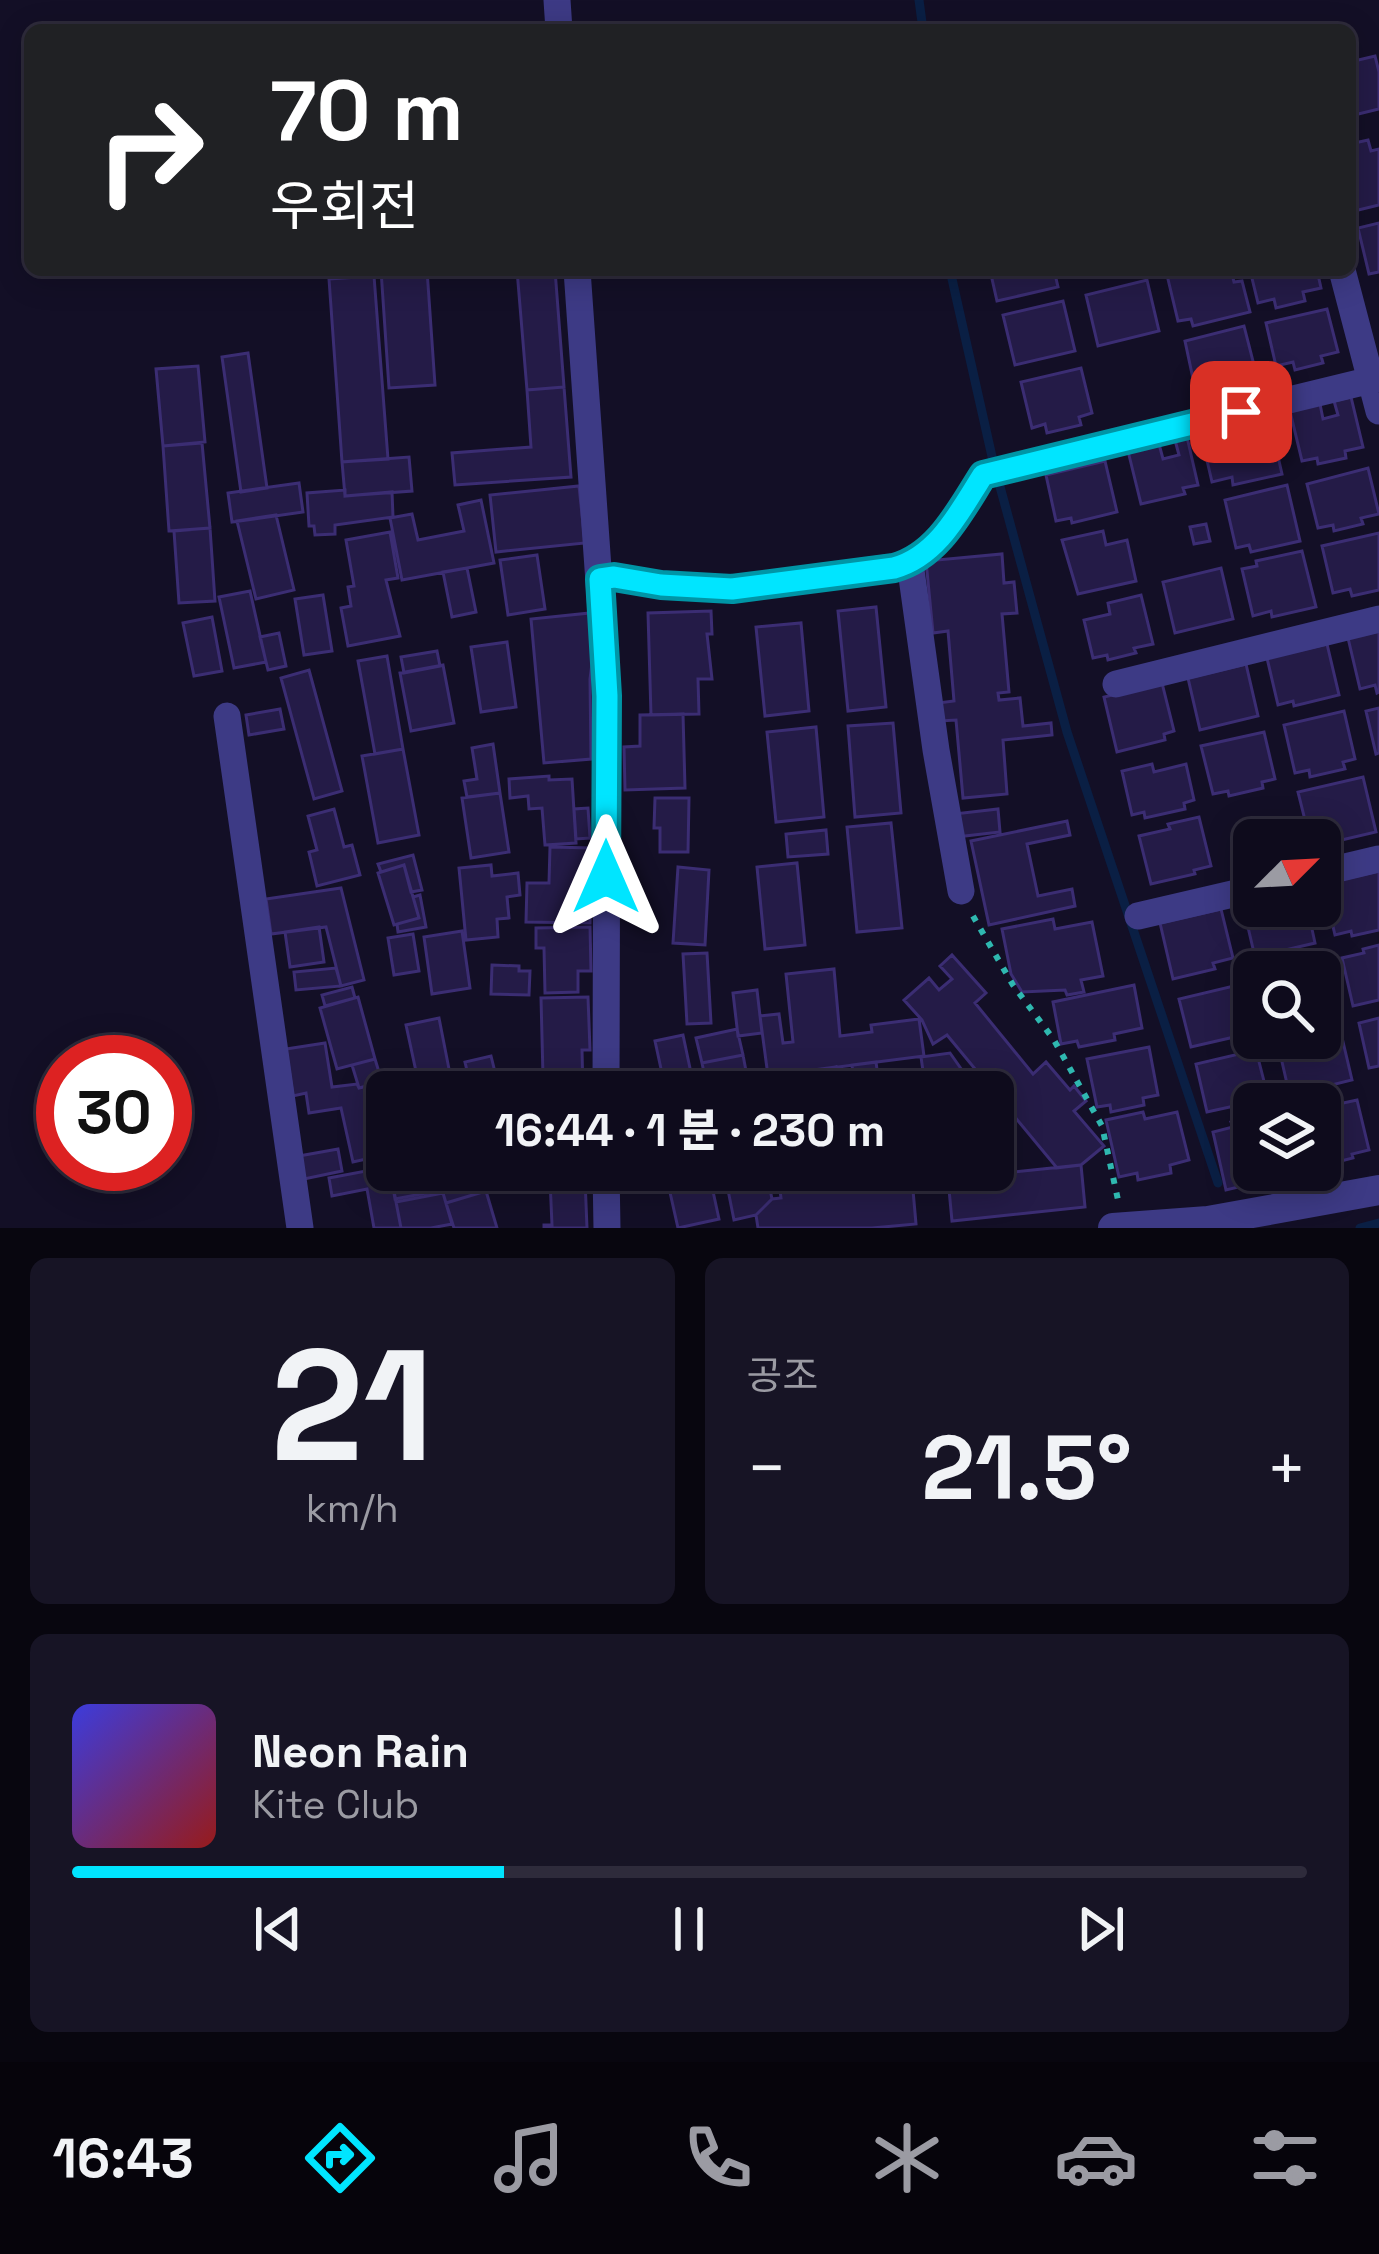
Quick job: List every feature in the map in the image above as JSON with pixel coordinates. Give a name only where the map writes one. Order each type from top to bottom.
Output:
[{"type":"street","points":[[577,276],[607,696],[606,1071]]},
{"type":"street","points":[[1344,276],[1375,379],[1379,411]]},
{"type":"street","points":[[600,579],[732,589],[910,563],[953,523],[983,475],[1375,379]]},
{"type":"street","points":[[910,563],[961,891]]},
{"type":"street","points":[[1116,684],[1379,619]]},
{"type":"street","points":[[227,716],[300,1228]]},
{"type":"street","points":[[1341,868],[1379,859]]},
{"type":"street","points":[[1138,916],[1233,894]]},
{"type":"street","points":[[1113,1228],[1208,1221],[1379,1190]]},
{"type":"street","points":[[607,1191],[607,1228]]},
{"type":"path","points":[[961,891],[1013,985],[1054,1040],[1102,1126],[1122,1227]]},
{"type":"building","points":[[1375,56],[1379,109],[1356,115],[1356,61]]},
{"type":"building","points":[[1368,140],[1371,151],[1379,149],[1379,205],[1356,211],[1356,143]]},
{"type":"building","points":[[1379,223],[1379,272],[1369,274],[1358,228]]},
{"type":"building","points":[[374,276],[388,459],[342,462],[329,279]]},
{"type":"building","points":[[381,276],[427,276],[435,385],[389,388]]},
{"type":"building","points":[[518,276],[555,276],[564,387],[527,390]]},
{"type":"building","points":[[991,276],[1055,276],[1058,287],[997,301]]},
{"type":"building","points":[[1167,276],[1232,276],[1234,282],[1242,281],[1250,312],[1193,326],[1191,319],[1178,321]]},
{"type":"building","points":[[1251,276],[1318,276],[1321,288],[1303,292],[1305,301],[1276,308],[1274,299],[1258,303]]},
{"type":"building","points":[[1147,280],[1159,331],[1098,346],[1086,295]]},
{"type":"building","points":[[1063,301],[1075,351],[1015,365],[1003,315]]},
{"type":"building","points":[[1327,309],[1338,352],[1321,356],[1323,363],[1295,370],[1293,362],[1276,366],[1266,323]]},
{"type":"building","points":[[1244,326],[1256,373],[1239,377],[1240,383],[1210,390],[1209,384],[1195,388],[1185,341]]},
{"type":"building","points":[[248,353],[267,488],[241,492],[222,357]]},
{"type":"building","points":[[198,366],[205,442],[163,446],[156,369]]},
{"type":"building","points":[[1081,368],[1092,413],[1079,417],[1081,425],[1047,433],[1045,424],[1032,428],[1021,382]]},
{"type":"building","points":[[564,387],[571,477],[455,485],[452,453],[531,447],[527,390]]},
{"type":"building","points":[[1351,397],[1363,447],[1345,451],[1346,458],[1318,464],[1317,458],[1302,461],[1290,411],[1320,404],[1323,419],[1338,415],[1334,401]]},
{"type":"building","points":[[1269,417],[1282,474],[1233,485],[1232,477],[1212,482],[1203,443],[1210,441],[1208,431]]},
{"type":"building","points":[[1187,437],[1198,485],[1183,488],[1185,494],[1141,504],[1128,451],[1159,444],[1163,459],[1179,455],[1175,440]]},
{"type":"building","points":[[202,443],[210,528],[169,531],[163,446]]},
{"type":"building","points":[[409,457],[412,491],[345,496],[342,462]]},
{"type":"building","points":[[1105,461],[1117,512],[1072,523],[1071,518],[1056,521],[1046,475]]},
{"type":"building","points":[[1368,468],[1379,514],[1361,518],[1363,524],[1334,531],[1333,525],[1318,528],[1307,484]]},
{"type":"building","points":[[299,483],[303,512],[232,522],[228,493]]},
{"type":"building","points":[[1287,485],[1300,541],[1251,552],[1249,545],[1236,548],[1225,500]]},
{"type":"building","points":[[579,486],[585,543],[496,552],[490,495]]},
{"type":"building","points":[[345,490],[345,496],[392,492],[393,517],[335,525],[335,534],[315,535],[314,526],[309,526],[307,493]]},
{"type":"building","points":[[481,500],[494,563],[402,580],[390,518],[412,514],[418,540],[464,531],[458,505]]},
{"type":"building","points":[[276,515],[294,590],[256,599],[237,521]]},
{"type":"building","points":[[1206,524],[1210,541],[1194,544],[1190,527]]},
{"type":"building","points":[[210,528],[215,601],[179,603],[174,531]]},
{"type":"building","points":[[1103,531],[1106,545],[1127,540],[1136,581],[1078,594],[1062,540]]},
{"type":"building","points":[[390,532],[398,578],[386,580],[400,636],[348,646],[341,608],[351,606],[348,587],[354,586],[346,540]]},
{"type":"building","points":[[1379,533],[1379,590],[1352,596],[1350,589],[1333,593],[1322,546]]},
{"type":"building","points":[[1302,551],[1316,607],[1272,617],[1271,611],[1253,616],[1242,569],[1257,566],[1256,561]]},
{"type":"building","points":[[1002,554],[1004,583],[1014,582],[1017,613],[1002,614],[1009,692],[998,693],[999,700],[1020,698],[1023,726],[1051,723],[1052,735],[1003,740],[1007,794],[963,798],[956,720],[940,721],[938,703],[954,701],[948,631],[933,633],[926,561]]},
{"type":"building","points":[[537,555],[545,609],[508,615],[500,560]]},
{"type":"building","points":[[467,568],[476,612],[452,617],[443,572]]},
{"type":"building","points":[[1221,568],[1233,619],[1175,633],[1163,582]]},
{"type":"building","points":[[250,591],[266,662],[234,668],[219,597]]},
{"type":"building","points":[[323,595],[332,651],[304,655],[295,599]]},
{"type":"building","points":[[1141,595],[1153,644],[1108,660],[1107,655],[1093,658],[1084,620],[1110,614],[1108,603]]},
{"type":"building","points":[[876,607],[886,707],[848,711],[838,611]]},
{"type":"building","points":[[711,611],[712,634],[707,634],[712,679],[698,679],[699,714],[651,715],[648,613]]},
{"type":"building","points":[[590,613],[594,647],[591,759],[544,763],[531,619]]},
{"type":"building","points":[[212,617],[222,671],[194,676],[183,623]]},
{"type":"building","points":[[801,623],[809,711],[765,716],[756,627]]},
{"type":"building","points":[[1379,631],[1377,693],[1375,685],[1360,689],[1348,638]]},
{"type":"building","points":[[279,633],[286,666],[268,670],[260,637]]},
{"type":"building","points":[[507,642],[516,707],[481,712],[471,647]]},
{"type":"building","points":[[1327,644],[1339,695],[1278,705],[1267,658]]},
{"type":"building","points":[[437,651],[440,666],[404,673],[401,657]]},
{"type":"building","points":[[387,656],[403,749],[375,754],[358,661]]},
{"type":"building","points":[[1246,664],[1258,716],[1200,730],[1188,678]]},
{"type":"building","points":[[443,665],[454,723],[411,731],[400,673]]},
{"type":"building","points":[[309,670],[342,791],[314,799],[281,678]]},
{"type":"building","points":[[1162,683],[1174,731],[1164,734],[1165,740],[1117,752],[1104,697]]},
{"type":"building","points":[[1379,708],[1379,753],[1376,754],[1366,711]]},
{"type":"building","points":[[280,709],[284,729],[249,735],[246,715]]},
{"type":"building","points":[[1344,711],[1355,759],[1343,762],[1345,769],[1310,777],[1309,770],[1295,773],[1284,725]]},
{"type":"building","points":[[683,714],[685,788],[625,790],[624,747],[640,746],[640,715]]},
{"type":"building","points":[[893,723],[901,813],[855,817],[848,726]]},
{"type":"building","points":[[816,727],[824,817],[776,822],[767,732]]},
{"type":"building","points":[[1264,732],[1275,779],[1262,782],[1263,788],[1229,796],[1228,791],[1213,794],[1201,746]]},
{"type":"building","points":[[493,744],[500,793],[467,797],[464,781],[477,779],[472,748]]},
{"type":"building","points":[[403,749],[419,835],[378,843],[362,756]]},
{"type":"building","points":[[1152,764],[1154,772],[1186,764],[1194,800],[1184,803],[1185,809],[1145,818],[1144,812],[1132,815],[1122,771]]},
{"type":"building","points":[[549,776],[549,780],[572,779],[576,843],[545,845],[542,808],[529,809],[528,796],[510,798],[509,779]]},
{"type":"building","points":[[1363,777],[1376,832],[1341,840],[1341,819],[1305,819],[1298,792]]},
{"type":"building","points":[[500,793],[509,852],[471,858],[462,798]]},
{"type":"building","points":[[655,798],[689,798],[688,852],[660,852],[660,828],[654,828]]},
{"type":"building","points":[[588,808],[590,838],[576,839],[574,809]]},
{"type":"building","points":[[334,809],[344,847],[352,845],[360,875],[317,886],[309,852],[317,850],[308,816]]},
{"type":"building","points":[[998,809],[1000,832],[956,837],[954,814]]},
{"type":"building","points":[[1199,817],[1211,866],[1151,884],[1139,836]]},
{"type":"building","points":[[1067,821],[1070,835],[1027,844],[1038,896],[1072,889],[1075,906],[989,925],[971,841]]},
{"type":"building","points":[[891,823],[902,928],[857,932],[847,827]]},
{"type":"building","points":[[826,830],[828,854],[788,857],[786,834]]},
{"type":"building","points":[[550,847],[592,848],[590,923],[526,922],[527,883],[549,883]]},
{"type":"building","points":[[413,855],[422,890],[411,892],[404,865],[381,872],[378,864]]},
{"type":"building","points":[[797,863],[805,945],[765,949],[757,867]]},
{"type":"building","points":[[404,865],[419,918],[394,925],[378,873]]},
{"type":"building","points":[[491,865],[492,876],[518,873],[520,895],[507,897],[509,918],[497,919],[498,937],[466,940],[459,868]]},
{"type":"building","points":[[678,867],[709,870],[705,945],[673,943]]},
{"type":"building","points":[[1379,871],[1379,930],[1335,935],[1333,927],[1341,927],[1341,880]]},
{"type":"building","points":[[341,888],[364,980],[341,986],[326,927],[271,934],[266,899]]},
{"type":"building","points":[[420,895],[426,927],[398,932],[397,924],[419,918],[413,897]]},
{"type":"building","points":[[1221,909],[1233,958],[1213,963],[1215,969],[1173,979],[1160,923]]},
{"type":"building","points":[[1053,919],[1055,929],[1092,922],[1103,976],[1081,980],[1084,992],[1022,992],[1011,974],[1002,929]]},
{"type":"building","points":[[319,927],[324,962],[290,967],[285,932]]},
{"type":"building","points":[[590,927],[591,971],[578,971],[578,992],[545,993],[544,948],[536,948],[536,928]]},
{"type":"building","points":[[1248,927],[1312,927],[1315,943],[1254,951]]},
{"type":"building","points":[[462,931],[470,988],[432,994],[424,937]]},
{"type":"building","points":[[413,934],[419,971],[394,975],[388,938]]},
{"type":"building","points":[[1379,945],[1379,1000],[1353,1006],[1342,958]]},
{"type":"building","points":[[707,953],[711,1023],[687,1024],[683,954]]},
{"type":"building","points":[[952,955],[986,993],[975,1003],[1033,1074],[1046,1062],[1086,1101],[1074,1111],[1104,1146],[1081,1165],[1057,1168],[1014,1116],[1014,1071],[977,1071],[947,1035],[933,1044],[922,1020],[904,1000],[929,978],[939,990],[952,979],[940,966]]},
{"type":"building","points":[[492,965],[530,971],[529,995],[491,994]]},
{"type":"building","points":[[336,968],[341,986],[296,990],[294,972]]},
{"type":"building","points":[[834,969],[840,1036],[872,1032],[871,1025],[919,1019],[924,1056],[807,1071],[767,1071],[760,1016],[779,1014],[783,1043],[793,1042],[786,974]]},
{"type":"building","points":[[1134,985],[1142,1028],[1114,1034],[1115,1040],[1079,1047],[1077,1041],[1061,1044],[1053,1002]]},
{"type":"building","points":[[1233,986],[1233,1037],[1191,1047],[1179,999]]},
{"type":"building","points":[[352,987],[355,998],[325,1006],[322,995]]},
{"type":"building","points":[[757,990],[762,1033],[738,1036],[733,993]]},
{"type":"building","points":[[358,997],[375,1059],[337,1069],[320,1008]]},
{"type":"building","points":[[588,997],[590,1050],[582,1050],[582,1071],[543,1071],[541,998]]},
{"type":"building","points":[[439,1018],[449,1069],[416,1071],[406,1025]]},
{"type":"building","points":[[1379,1018],[1379,1066],[1369,1068],[1359,1023]]},
{"type":"building","points":[[737,1029],[743,1055],[702,1063],[696,1038]]},
{"type":"building","points":[[1341,1033],[1352,1080],[1287,1083],[1281,1059],[1341,1059]]},
{"type":"building","points":[[683,1035],[691,1071],[661,1071],[655,1041]]},
{"type":"building","points":[[325,1043],[332,1087],[366,1086],[366,1159],[353,1162],[341,1108],[309,1113],[306,1093],[293,1096],[286,1049]]},
{"type":"building","points":[[1149,1047],[1158,1095],[1143,1098],[1144,1105],[1111,1112],[1110,1105],[1097,1107],[1087,1059]]},
{"type":"building","points":[[950,1053],[963,1071],[923,1071],[921,1057]]},
{"type":"building","points":[[743,1055],[746,1071],[704,1071],[702,1063]]},
{"type":"building","points":[[1233,1055],[1258,1059],[1264,1083],[1233,1083],[1233,1106],[1207,1112],[1196,1064]]},
{"type":"building","points":[[491,1056],[495,1071],[467,1071],[465,1062]]},
{"type":"building","points":[[375,1059],[379,1071],[366,1071],[366,1086],[359,1088],[352,1065]]},
{"type":"building","points":[[876,1062],[877,1071],[853,1071],[852,1065]]},
{"type":"building","points":[[1357,1100],[1369,1150],[1341,1161],[1341,1103]]},
{"type":"building","points":[[1143,1112],[1145,1119],[1177,1112],[1189,1160],[1170,1165],[1171,1173],[1138,1180],[1137,1173],[1119,1177],[1106,1120]]},
{"type":"building","points":[[1233,1127],[1233,1188],[1226,1190],[1213,1132]]},
{"type":"building","points":[[338,1149],[342,1171],[304,1179],[299,1156]]},
{"type":"building","points":[[1081,1165],[1085,1207],[952,1221],[949,1191],[1014,1191],[1014,1172]]},
{"type":"building","points":[[366,1171],[366,1189],[332,1196],[329,1178]]},
{"type":"building","points":[[367,1191],[394,1191],[401,1228],[374,1228]]},
{"type":"building","points":[[394,1191],[437,1191],[395,1199]]},
{"type":"building","points":[[442,1191],[486,1191],[446,1203]]},
{"type":"building","points":[[486,1191],[497,1228],[454,1228],[446,1203]]},
{"type":"building","points":[[550,1191],[585,1191],[587,1228],[544,1228],[552,1225]]},
{"type":"building","points":[[670,1191],[713,1191],[719,1219],[678,1228]]},
{"type":"building","points":[[728,1191],[770,1191],[772,1199],[756,1215],[734,1220]]},
{"type":"building","points":[[780,1191],[913,1191],[916,1224],[758,1228],[756,1215],[772,1199],[781,1198]]},
{"type":"building","points":[[443,1193],[452,1224],[401,1228],[396,1202]]},
{"type":"waterway","points":[[919,0],[922,24]]},
{"type":"waterway","points":[[951,276],[993,461],[1067,732],[1218,1183]]},
{"type":"waterway","points":[[1360,1228],[1379,1223]]},
{"type":"route","points":[[606,877],[607,696],[600,579],[732,589],[894,568],[921,556],[953,523],[983,475],[1241,412]]}]
